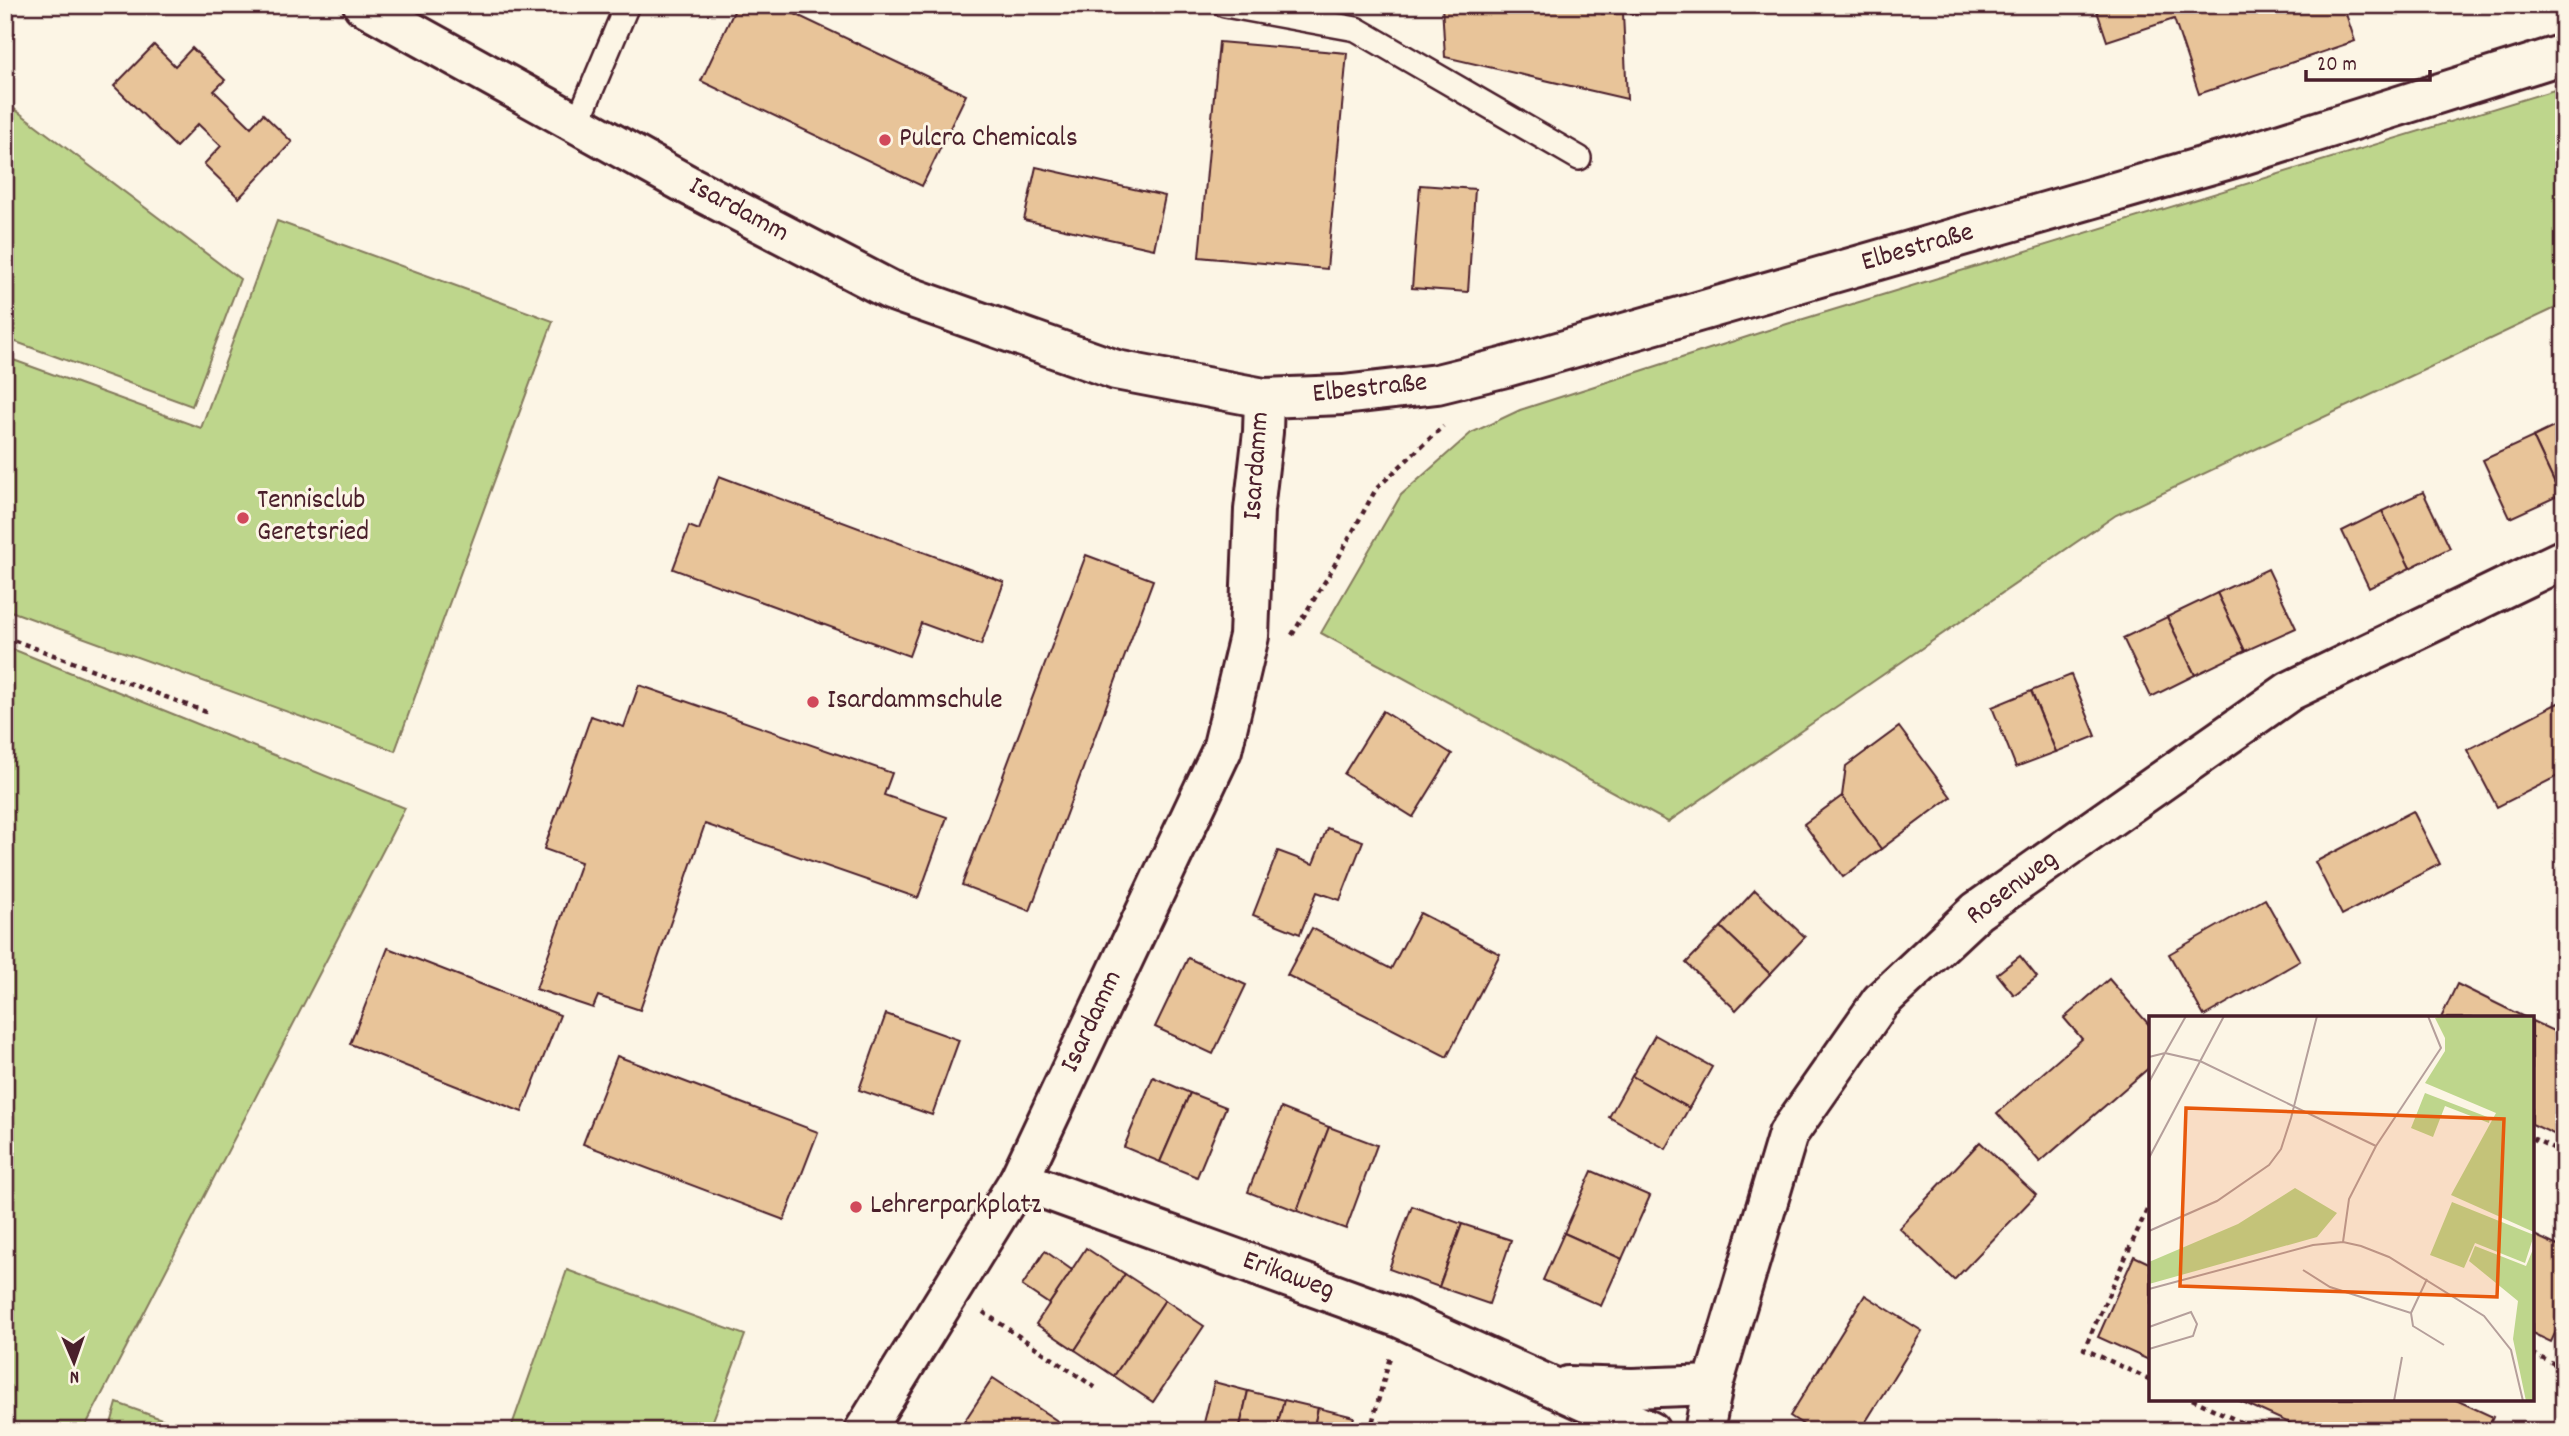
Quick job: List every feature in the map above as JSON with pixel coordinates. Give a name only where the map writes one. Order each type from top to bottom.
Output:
[{"type":"street","name":"Isardamm","points":[[363,5],[686,184],[890,290],[1116,370],[1264,398],[1254,510],[1249,636],[1222,750],[1019,1180],[864,1431]]},
{"type":"street","name":"Elbestraße","points":[[1264,398],[1343,395],[1423,385],[1506,367],[2240,156],[2564,54]]},
{"type":"street","name":"Rosenweg","points":[[1704,1431],[1713,1385],[1788,1134],[1881,1001],[1978,911],[2290,691],[2564,559]]},
{"type":"street","name":"Erikaweg","points":[[1019,1180],[1400,1318],[1650,1431]]},
{"type":"street","name":"Erikaweg","points":[[1553,1385],[1632,1388],[1713,1385]]},
{"type":"lane","points":[[576,124],[627,5]]},
{"type":"lane","points":[[1225,5],[1356,29],[1579,158]]},
{"type":"path","points":[[1286,645],[1329,575],[1376,489],[1441,428],[1453,421]]},
{"type":"path","points":[[5,637],[209,713]]},
{"type":"path","points":[[2534,1139],[2564,1153]]},
{"type":"path","points":[[2149,1206],[2084,1349],[2149,1379]]},
{"type":"path","points":[[951,1290],[1096,1388]]},
{"type":"path","points":[[1370,1431],[1400,1318]]},
{"type":"path","points":[[2534,1355],[2564,1368]]},
{"type":"path","points":[[2196,1401],[2259,1431]]},
{"type":"green space","points":[[2564,87],[2564,304],[2116,515],[1668,822],[1321,633],[1401,495],[1471,433],[1520,410],[1787,324]]},
{"type":"green space","points":[[5,102],[240,279],[192,406],[5,338]]},
{"type":"green space","name":"Tennisclub Geretsried","points":[[277,221],[553,321],[395,751],[5,609],[5,357],[201,428]]},
{"type":"green space","points":[[5,646],[405,808],[83,1431],[5,1431]]},
{"type":"green space","points":[[567,1270],[745,1335],[709,1431],[510,1431]]},
{"type":"green space","points":[[117,1403],[195,1431],[109,1431]]},
{"type":"building","name":"Pulcra Chemicals","points":[[737,5],[776,5],[966,95],[922,186],[701,81]]},
{"type":"building","points":[[1442,5],[1602,5],[1602,14],[1623,13],[1627,99],[1445,57]]},
{"type":"building","points":[[1602,5],[1856,5],[1602,14]]},
{"type":"building","points":[[2095,5],[2343,5],[2355,41],[2199,94],[2174,19],[2107,41]]},
{"type":"building","points":[[1219,42],[1347,53],[1327,269],[1199,257]]},
{"type":"building","points":[[154,45],[175,66],[192,48],[225,80],[214,91],[251,127],[263,114],[292,142],[239,198],[204,164],[221,146],[198,124],[176,147],[114,86]]},
{"type":"building","points":[[1036,167],[1165,196],[1154,249],[1024,220]]},
{"type":"building","points":[[1420,185],[1475,189],[1468,292],[1412,288]]},
{"type":"building","points":[[2564,422],[2564,493],[2560,495],[2533,437]]},
{"type":"building","points":[[2533,437],[2560,495],[2510,518],[2483,460]]},
{"type":"building","points":[[719,476],[1004,582],[981,645],[921,623],[909,656],[673,569],[689,526],[699,530]]},
{"type":"building","points":[[2423,492],[2450,548],[2410,568],[2382,511]]},
{"type":"building","points":[[2382,511],[2410,568],[2369,588],[2342,531]]},
{"type":"building","points":[[1086,555],[1153,580],[1030,911],[962,885]]},
{"type":"building","points":[[2268,569],[2296,628],[2245,651],[2217,593]]},
{"type":"building","points":[[2217,593],[2245,651],[2195,675],[2167,617]]},
{"type":"building","points":[[2167,617],[2195,675],[2151,697],[2123,638]]},
{"type":"building","points":[[2071,675],[2096,736],[2056,752],[2031,691]]},
{"type":"building","points":[[639,685],[892,773],[884,795],[947,817],[918,898],[705,824],[640,1010],[598,996],[593,1008],[536,989],[581,862],[544,849],[591,716],[624,727]]},
{"type":"building","points":[[2031,691],[2056,752],[2016,767],[1992,707]]},
{"type":"building","points":[[2564,700],[2564,773],[2497,807],[2467,750]]},
{"type":"building","points":[[1383,711],[1452,754],[1413,817],[1344,774]]},
{"type":"building","points":[[1899,727],[1951,797],[1881,849],[1842,796],[1846,766]]},
{"type":"building","points":[[1842,796],[1881,849],[1843,877],[1804,824]]},
{"type":"building","points":[[2413,811],[2440,864],[2342,915],[2315,862]]},
{"type":"building","points":[[1327,828],[1363,841],[1340,900],[1317,892],[1300,934],[1253,915],[1278,851],[1313,864]]},
{"type":"building","points":[[1755,890],[1805,937],[1770,974],[1721,927]]},
{"type":"building","points":[[2265,899],[2300,961],[2204,1016],[2169,954]]},
{"type":"building","points":[[1420,913],[1500,954],[1447,1057],[1287,975],[1312,928],[1391,969]]},
{"type":"building","points":[[1721,927],[1770,974],[1736,1010],[1686,963]]},
{"type":"building","points":[[388,948],[560,1015],[522,1112],[350,1044]]},
{"type":"building","points":[[2020,956],[2037,977],[2014,995],[1997,974]]},
{"type":"building","points":[[1188,958],[1246,985],[1213,1054],[1155,1027]]},
{"type":"building","points":[[2109,979],[2149,1025],[2149,1068],[2040,1162],[1997,1113],[2082,1039],[2064,1018]]},
{"type":"building","points":[[2457,984],[2522,1016],[2442,1016]]},
{"type":"building","points":[[886,1014],[959,1040],[932,1115],[859,1090]]},
{"type":"building","points":[[2534,1022],[2564,1036],[2564,1139],[2534,1125]]},
{"type":"building","points":[[1655,1035],[1712,1067],[1689,1108],[1632,1076]]},
{"type":"building","points":[[617,1056],[818,1132],[784,1220],[583,1144]]},
{"type":"building","points":[[1632,1076],[1689,1108],[1666,1149],[1609,1117]]},
{"type":"building","points":[[1153,1077],[1190,1093],[1160,1162],[1124,1147]]},
{"type":"building","points":[[1190,1093],[1226,1107],[1197,1177],[1160,1162]]},
{"type":"building","points":[[1281,1108],[1329,1127],[1297,1211],[1248,1192]]},
{"type":"building","points":[[1329,1127],[1377,1145],[1346,1229],[1297,1211]]},
{"type":"building","points":[[1980,1142],[2036,1195],[1954,1280],[1899,1228]]},
{"type":"building","points":[[1592,1171],[1650,1196],[1622,1259],[1564,1233]]},
{"type":"building","points":[[1412,1206],[1462,1224],[1439,1287],[1389,1269]]},
{"type":"building","points":[[1462,1224],[1511,1240],[1489,1304],[1439,1287]]},
{"type":"building","points":[[1564,1233],[1622,1259],[1601,1306],[1543,1280]]},
{"type":"building","points":[[2534,1235],[2564,1249],[2564,1314],[2551,1342],[2534,1334]]},
{"type":"building","points":[[1086,1248],[1125,1274],[1075,1350],[1036,1324]]},
{"type":"building","points":[[1045,1251],[1072,1270],[1049,1304],[1022,1286]]},
{"type":"building","points":[[2134,1256],[2149,1263],[2149,1360],[2098,1337]]},
{"type":"building","points":[[1125,1274],[1165,1300],[1114,1376],[1075,1350]]},
{"type":"building","points":[[1865,1295],[1922,1331],[1860,1431],[1813,1431],[1790,1416]]},
{"type":"building","points":[[1165,1300],[1204,1326],[1153,1402],[1114,1376]]},
{"type":"building","points":[[993,1378],[1068,1428],[1066,1431],[958,1431]]},
{"type":"building","points":[[1214,1382],[1248,1391],[1239,1431],[1202,1431]]},
{"type":"building","points":[[1248,1391],[1284,1400],[1276,1431],[1239,1431]]},
{"type":"building","points":[[1284,1400],[1318,1408],[1313,1431],[1276,1431]]},
{"type":"building","points":[[2240,1401],[2458,1401],[2493,1417],[2487,1431],[2307,1431]]},
{"type":"building","points":[[1318,1408],[1354,1417],[1350,1431],[1313,1431]]},
{"type":"place","name":"Pulcra Chemicals","points":[[885,140]]},
{"type":"place","name":"Tennisclub Geretsried","points":[[243,518]]},
{"type":"place","name":"Isardammschule","points":[[813,702]]},
{"type":"place","name":"Lehrerparkplatz","points":[[856,1207]]}]
